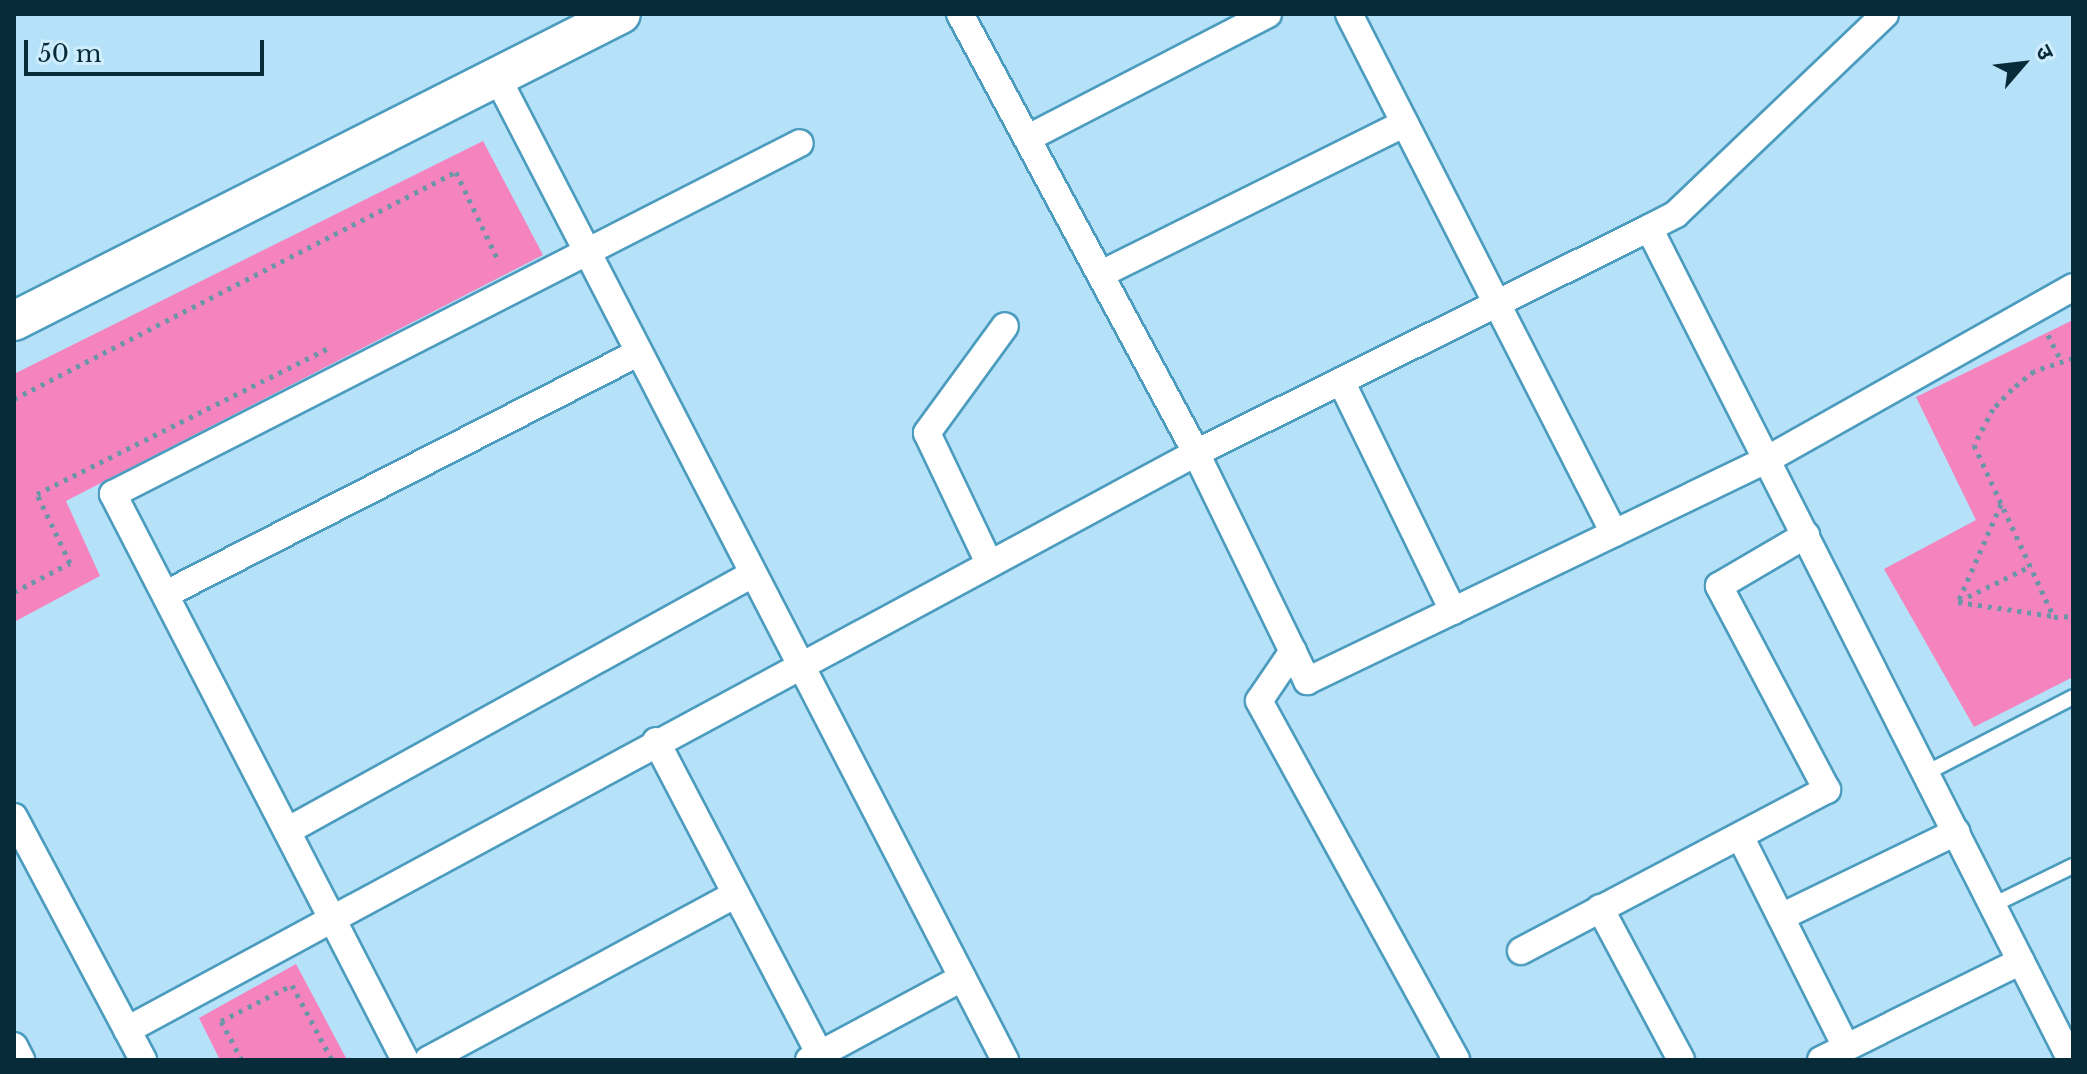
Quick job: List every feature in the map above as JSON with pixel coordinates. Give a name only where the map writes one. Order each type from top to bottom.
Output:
[{"type":"street","points":[[14,321],[621,14]]},
{"type":"street","points":[[960,14],[1196,453],[1307,681],[1768,459],[2073,287]]},
{"type":"street","points":[[1028,138],[1268,14]]},
{"type":"street","points":[[1349,14],[1614,533]]},
{"type":"street","points":[[127,1030],[797,664],[1196,453],[1676,214],[1885,14]]},
{"type":"street","points":[[497,77],[583,250],[1005,1060]]},
{"type":"street","points":[[1101,274],[1405,123]]},
{"type":"street","points":[[405,1060],[113,494],[583,250],[800,143]]},
{"type":"street","points":[[1649,228],[2071,1060]]},
{"type":"street","points":[[989,563],[927,433],[1005,326]]},
{"type":"street","points":[[166,594],[638,353]]},
{"type":"street","points":[[1341,381],[1453,611]]},
{"type":"street","points":[[1521,951],[1827,790],[1719,586],[1806,535]]},
{"type":"street","points":[[287,831],[751,575]]},
{"type":"street","points":[[1293,651],[1259,701],[1456,1060]]},
{"type":"street","points":[[656,741],[817,1058],[962,978]]},
{"type":"street","points":[[14,817],[143,1060]]},
{"type":"street","points":[[1781,917],[1956,832]]},
{"type":"street","points":[[1740,836],[1846,1047]]},
{"type":"street","points":[[428,1060],[735,895]]},
{"type":"street","points":[[1600,908],[1681,1060]]},
{"type":"street","points":[[1821,1060],[2021,961]]},
{"type":"lane","points":[[1926,773],[2073,697]]},
{"type":"lane","points":[[1993,905],[2073,866]]},
{"type":"path","points":[[14,399],[456,172]]},
{"type":"path","points":[[2054,617],[1974,445],[1993,409],[2034,371],[2073,358]]},
{"type":"path","points":[[1958,602],[2001,503]]},
{"type":"path","points":[[1958,602],[2031,566]]},
{"type":"path","points":[[1958,602],[2054,617],[2073,616]]},
{"type":"path","points":[[242,1060],[221,1021],[292,985],[332,1060]]},
{"type":"shaded area","points":[[483,141],[543,255],[66,501],[100,576],[14,622],[14,374]]},
{"type":"shaded area","points":[[2073,320],[2073,677],[1974,727],[1884,569],[1976,520],[1916,397]]},
{"type":"shaded area","points":[[296,964],[347,1060],[220,1060],[199,1018]]}]
